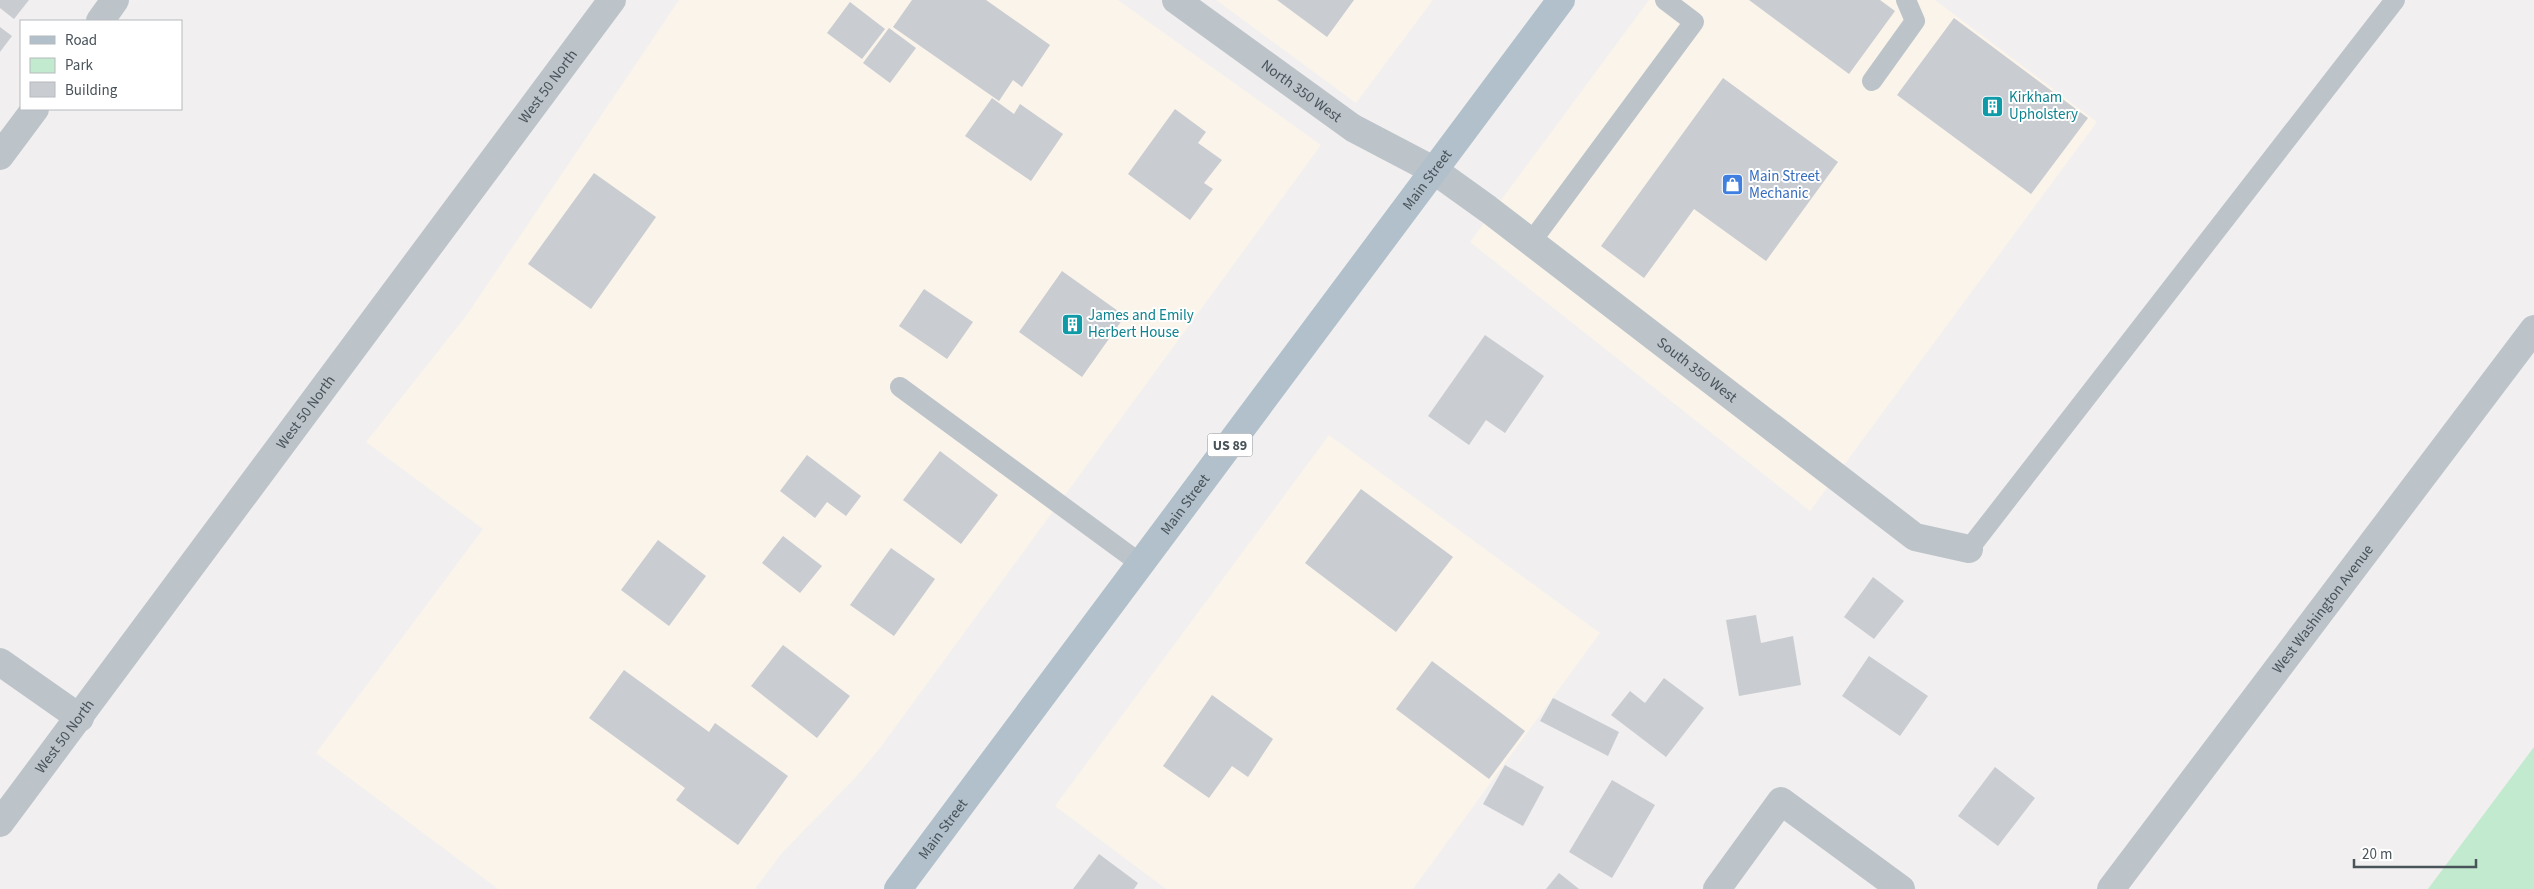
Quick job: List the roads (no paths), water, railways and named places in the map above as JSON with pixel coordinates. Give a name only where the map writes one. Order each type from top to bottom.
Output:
[{"type":"main road","name":"Main Street","points":[[898,889],[1435,171],[1554,3]]},
{"type":"street","points":[[101,20],[115,0]]},
{"type":"street","name":"West 50 North","points":[[0,823],[80,718],[612,0]]},
{"type":"street","name":"North 350 West","points":[[1176,0],[1353,128],[1435,171]]},
{"type":"street","points":[[0,156],[34,110]]},
{"type":"street","name":"South 350 West","points":[[1435,171],[1531,242],[1915,537],[1969,549]]},
{"type":"street","name":"West Washington Avenue","points":[[2112,889],[2534,329]]},
{"type":"street","points":[[0,662],[80,718]]},
{"type":"street","points":[[1717,889],[1781,801],[1901,889]]},
{"type":"lane","points":[[1531,242],[1694,22],[1665,0]]},
{"type":"lane","points":[[1872,81],[1916,21],[1906,0]]},
{"type":"lane","points":[[1969,549],[2395,0]]},
{"type":"lane","points":[[900,387],[1142,564]]},
{"type":"place","name":"Kirkham Upholstery","points":[[1993,106]]},
{"type":"place","name":"Main Street Mechanic","points":[[1733,185]]},
{"type":"place","name":"James and Emily Herbert House","points":[[1072,324]]}]
